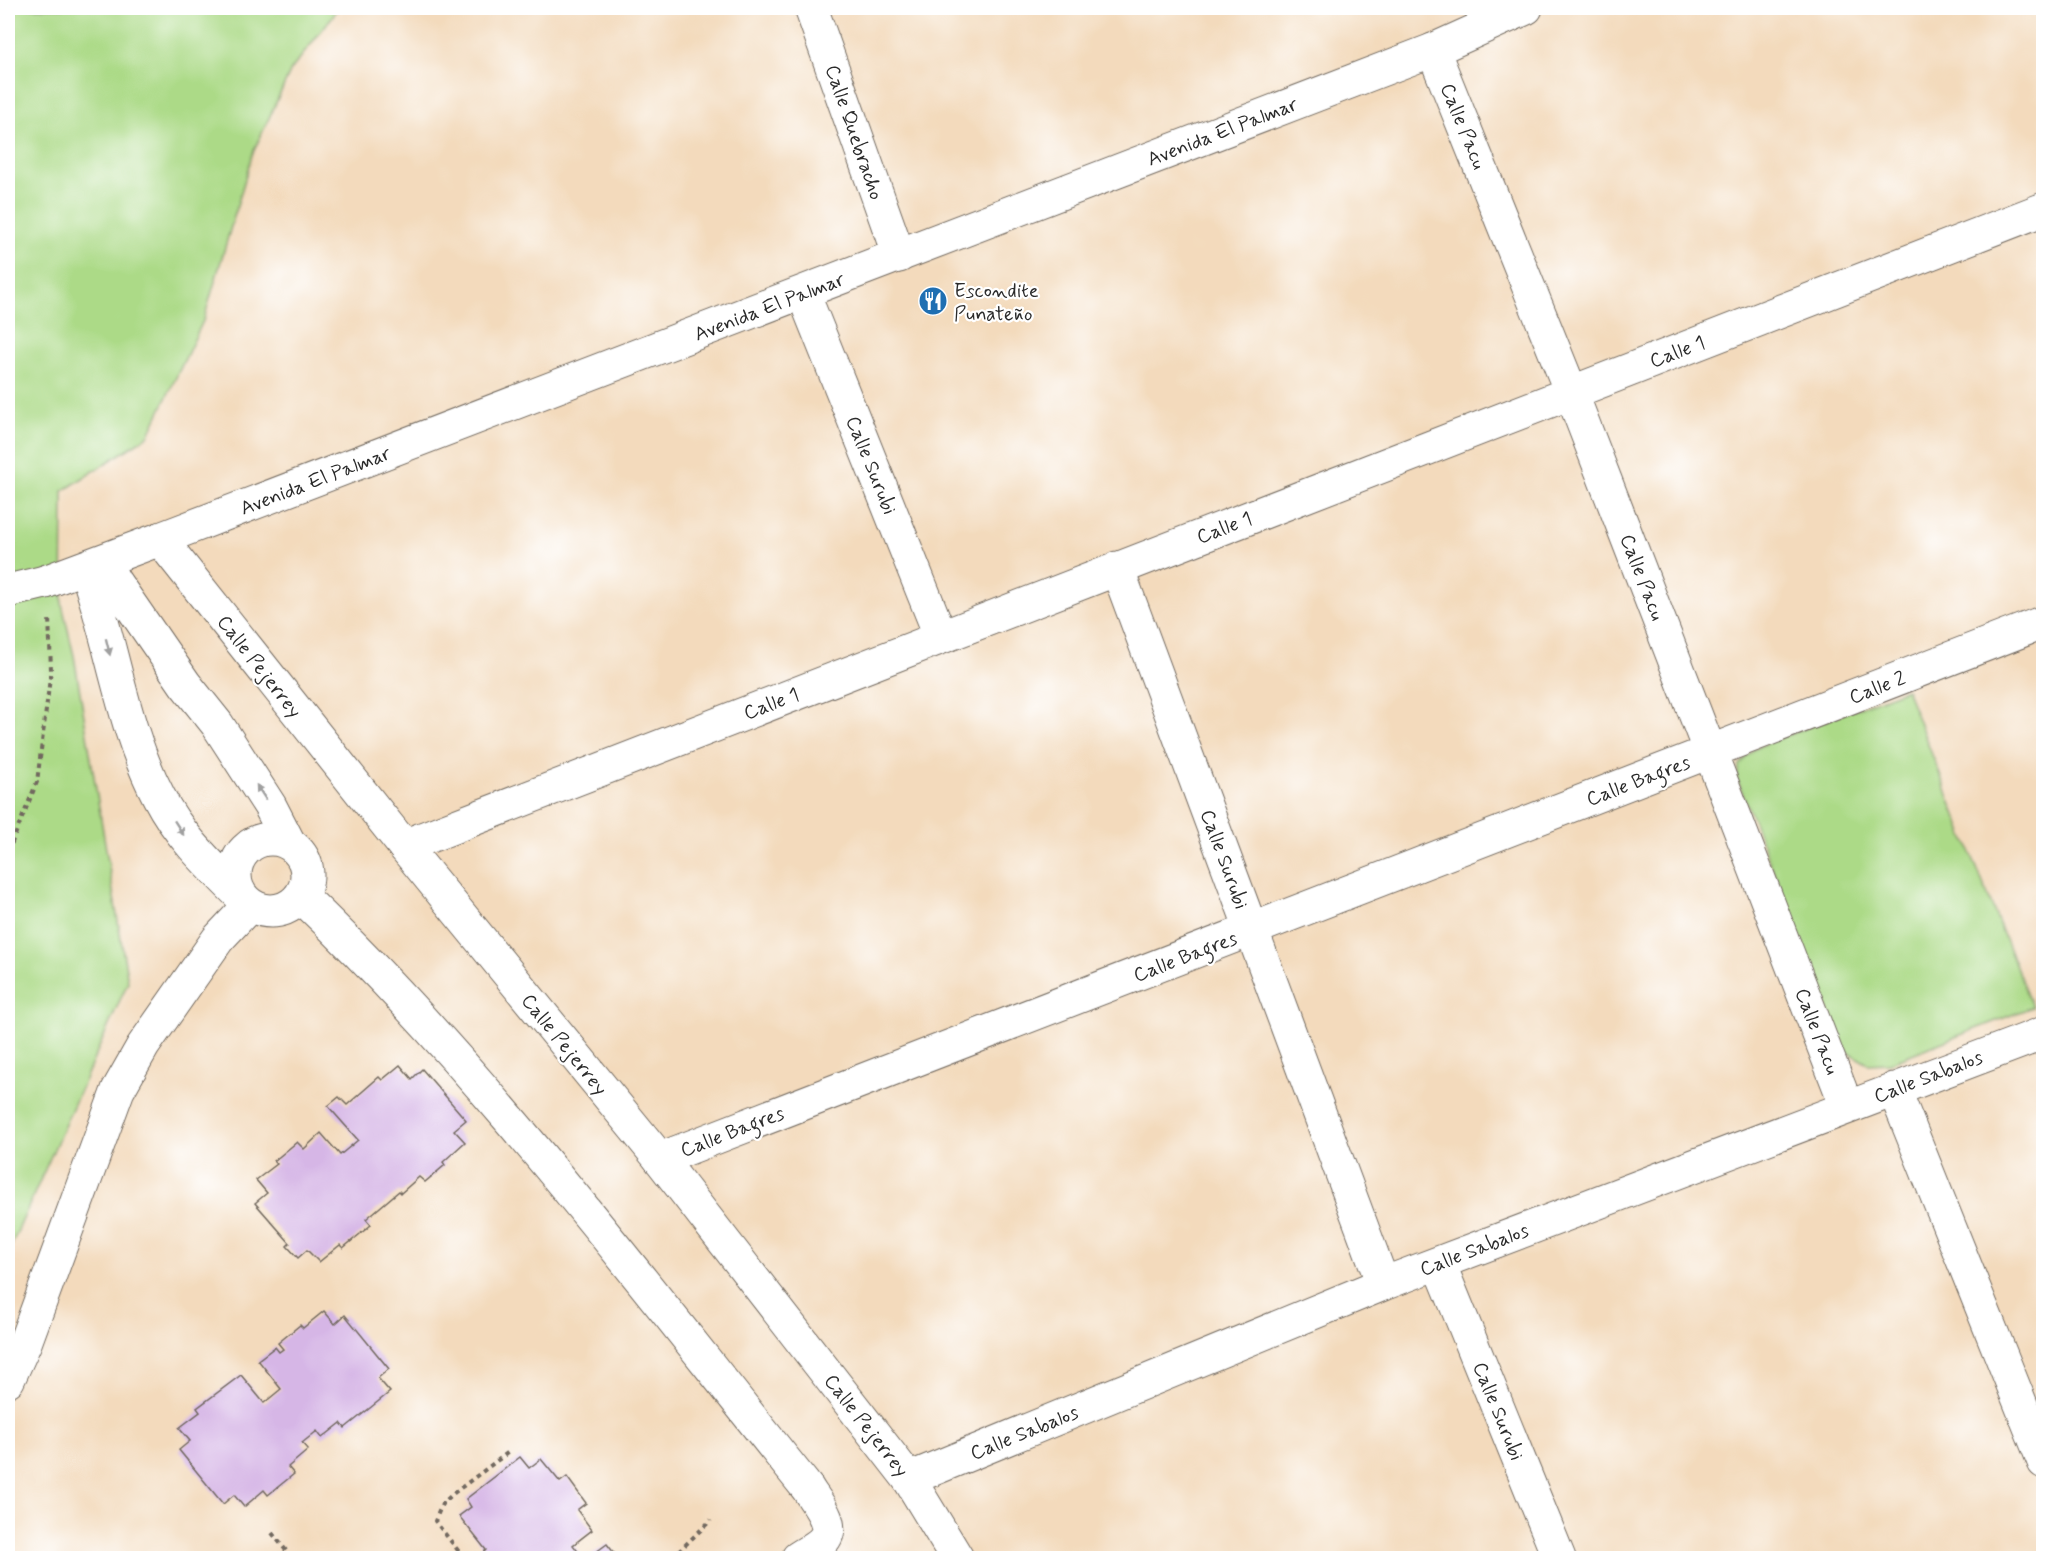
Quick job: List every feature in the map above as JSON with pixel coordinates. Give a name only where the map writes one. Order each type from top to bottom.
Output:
[{"type":"street","name":"Calle Quebracho","points":[[811,8],[899,256]]},
{"type":"street","name":"Avenida El Palmar","points":[[8,591],[45,582],[94,564],[803,293],[1433,50],[1526,8]]},
{"type":"street","name":"Calle Pacu","points":[[1433,50],[1571,392],[1847,1107]]},
{"type":"street","name":"Calle 1","points":[[404,846],[2043,209]]},
{"type":"street","name":"Calle Surubi","points":[[803,293],[941,637]]},
{"type":"street","name":"Calle Pejerrey","points":[[160,539],[404,846],[660,1159],[909,1479],[957,1558]]},
{"type":"street","points":[[94,564],[114,581],[185,684],[217,724],[270,806],[289,843]]},
{"type":"street","points":[[94,564],[94,590],[115,679],[134,740],[159,798],[189,843],[245,900],[263,911],[277,911],[291,906],[301,896],[307,885],[308,873],[305,861],[298,850],[289,843],[275,839],[262,840],[249,846],[240,856],[235,869],[235,882],[245,900]]},
{"type":"street","name":"Calle Surubi","points":[[1117,568],[1383,1284]]},
{"type":"street","name":"Calle 2","points":[[1710,752],[2043,622]]},
{"type":"street","name":"Calle Bagres","points":[[660,1159],[1710,752]]},
{"type":"street","points":[[301,896],[433,1031],[530,1143],[808,1489],[826,1520],[828,1530],[825,1539],[798,1558]]},
{"type":"street","points":[[8,1380],[25,1343],[118,1090],[143,1046],[245,900]]},
{"type":"street","name":"Calle Sabalos","points":[[909,1479],[1383,1284],[2043,1033]]},
{"type":"street","points":[[1894,1089],[2041,1447]]},
{"type":"street","name":"Calle Surubi","points":[[1439,1263],[1558,1558]]},
{"type":"path","points":[[8,852],[37,782],[51,670],[45,582]]},
{"type":"path","points":[[464,1558],[435,1521],[442,1504],[510,1451]]},
{"type":"path","points":[[672,1558],[711,1520]]},
{"type":"path","points":[[272,1533],[292,1558]]},
{"type":"green space","points":[[8,8],[339,8],[291,70],[252,155],[204,319],[148,436],[63,491],[62,604],[74,656],[128,982],[8,1253]]},
{"type":"green space","points":[[1906,689],[2032,1007],[1889,1063],[1868,1064],[1844,1050],[1737,779],[1739,765],[1755,748]]},
{"type":"building","points":[[400,1065],[412,1079],[422,1069],[466,1120],[454,1130],[465,1142],[443,1162],[445,1165],[425,1182],[419,1177],[366,1219],[371,1225],[343,1248],[340,1245],[319,1262],[307,1250],[298,1258],[287,1246],[290,1243],[255,1203],[267,1193],[256,1180],[277,1164],[274,1161],[297,1142],[304,1149],[321,1133],[340,1155],[358,1140],[328,1106],[339,1097],[347,1105],[379,1077],[382,1080]]},
{"type":"building","points":[[324,1311],[335,1324],[345,1315],[389,1369],[378,1378],[390,1392],[345,1428],[341,1423],[322,1438],[317,1431],[302,1443],[308,1450],[288,1467],[294,1474],[268,1495],[264,1490],[244,1507],[234,1495],[223,1504],[179,1450],[190,1441],[179,1428],[200,1412],[197,1408],[241,1375],[264,1403],[281,1389],[258,1360],[275,1347],[279,1352],[283,1349],[278,1343],[300,1325],[303,1328]]},
{"type":"building","points":[[520,1457],[529,1468],[541,1459],[560,1482],[567,1477],[586,1503],[577,1510],[592,1530],[573,1545],[583,1558],[487,1558],[483,1553],[486,1550],[459,1516],[471,1507],[466,1499]]},
{"type":"building","points":[[607,1544],[618,1558],[588,1558]]},
{"type":"place","name":"Escondite Punateño","points":[[933,301]]}]
